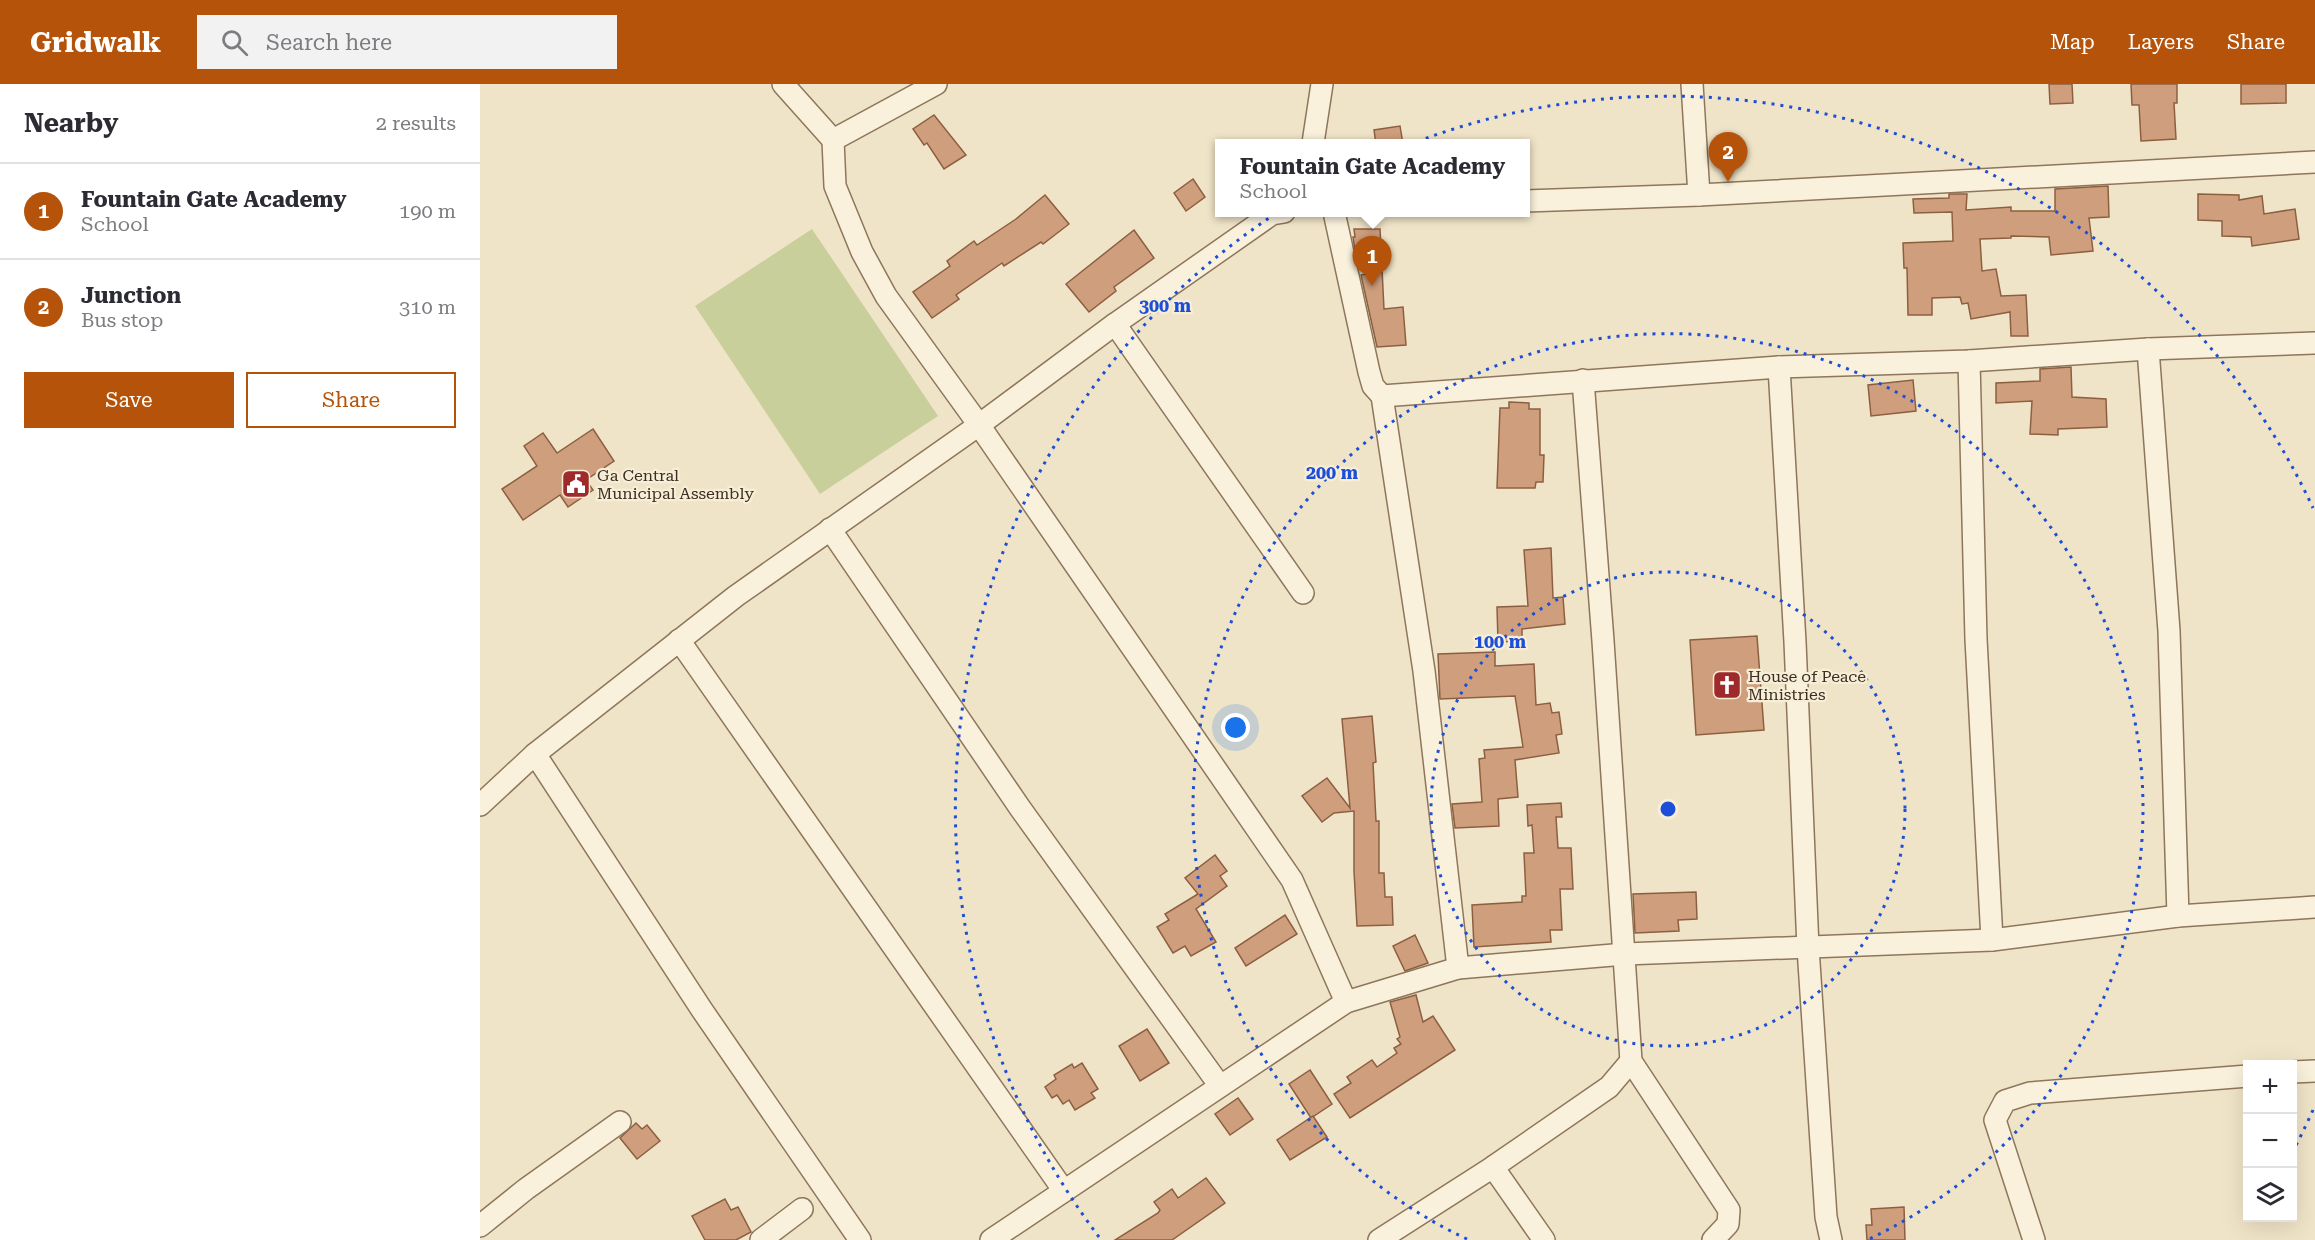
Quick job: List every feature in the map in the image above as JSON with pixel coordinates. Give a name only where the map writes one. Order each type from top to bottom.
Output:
[{"type":"street","points":[[783,84],[833,140],[835,186],[862,252],[886,296],[979,425],[1292,880],[1346,1002]]},
{"type":"street","points":[[833,140],[936,84]]},
{"type":"street","points":[[1314,139],[1322,84]]},
{"type":"street","points":[[1692,84],[1699,195]]},
{"type":"street","points":[[1530,201],[1699,195],[2315,162]]},
{"type":"street","points":[[480,805],[535,754],[679,640],[830,529],[979,425],[1115,324],[1268,217]]},
{"type":"street","points":[[1335,217],[1373,386],[1382,396],[1424,670],[1458,968]]},
{"type":"street","points":[[1115,324],[1303,593]]},
{"type":"street","points":[[1382,396],[1779,367],[1969,361],[2148,349],[2315,343]]},
{"type":"street","points":[[2148,349],[2169,631],[2178,916]]},
{"type":"street","points":[[1969,361],[1976,639],[1992,940]]},
{"type":"street","points":[[1779,367],[1808,948],[1826,1217],[1831,1240]]},
{"type":"street","points":[[1583,380],[1631,1061],[1730,1210],[1728,1224],[1713,1240]]},
{"type":"street","points":[[830,529],[1020,808],[1220,1086]]},
{"type":"street","points":[[679,640],[1064,1191]]},
{"type":"street","points":[[535,754],[702,1010],[860,1240]]},
{"type":"street","points":[[991,1240],[1346,1002],[1458,968],[1625,954],[1992,940],[2178,916],[2315,907]]},
{"type":"street","points":[[1379,1240],[1492,1167],[1609,1087],[1631,1061]]},
{"type":"street","points":[[2297,1072],[2315,1071]]},
{"type":"street","points":[[2034,1240],[1995,1120],[2005,1101],[2030,1093],[2243,1076]]},
{"type":"street","points":[[480,1226],[621,1122]]},
{"type":"street","points":[[1492,1167],[1544,1240]]},
{"type":"street","points":[[761,1240],[802,1209]]},
{"type":"green space","points":[[812,229],[938,416],[820,494],[695,306]]},
{"type":"building","points":[[2049,84],[2072,84],[2073,103],[2050,104]]},
{"type":"building","points":[[2131,84],[2177,84],[2177,103],[2174,103],[2176,139],[2141,141],[2139,105],[2132,105]]},
{"type":"building","points":[[2241,84],[2286,84],[2286,103],[2241,104]]},
{"type":"building","points":[[934,115],[966,155],[944,169],[927,143],[924,145],[913,129]]},
{"type":"building","points":[[1400,126],[1402,139],[1375,139],[1374,130]]},
{"type":"building","points":[[1193,179],[1205,197],[1186,211],[1174,193]]},
{"type":"building","points":[[2108,186],[2109,217],[2089,218],[2093,251],[2051,255],[2049,237],[2011,236],[2011,238],[1980,239],[1982,271],[1996,269],[2001,296],[2026,295],[2028,336],[2011,336],[2010,312],[1971,319],[1968,303],[1962,304],[1960,297],[1932,298],[1932,315],[1908,315],[1907,268],[1904,268],[1903,243],[1953,241],[1952,212],[1914,213],[1913,199],[1949,198],[1949,194],[1967,194],[1966,210],[2011,207],[2011,211],[2055,211],[2055,189]]},
{"type":"building","points":[[2198,194],[2239,195],[2239,200],[2262,196],[2264,214],[2295,209],[2299,239],[2252,246],[2251,237],[2222,236],[2222,221],[2198,220]]},
{"type":"building","points":[[1045,195],[1069,224],[1043,244],[1041,242],[1004,266],[1002,263],[956,295],[959,299],[932,318],[913,292],[950,266],[947,261],[974,241],[977,245],[1016,219]]},
{"type":"building","points":[[1354,229],[1380,229],[1384,309],[1403,307],[1406,345],[1377,347],[1361,275],[1366,274],[1366,250],[1355,250]]},
{"type":"building","points":[[1134,230],[1154,258],[1114,287],[1116,291],[1089,312],[1066,284]]},
{"type":"building","points":[[2071,367],[2072,397],[2106,399],[2107,427],[2058,429],[2058,435],[2030,434],[2032,401],[1996,403],[1996,383],[2040,381],[2040,369]]},
{"type":"building","points":[[1913,380],[1916,411],[1871,416],[1868,385]]},
{"type":"building","points":[[1509,402],[1529,403],[1529,409],[1540,409],[1540,455],[1544,455],[1543,482],[1536,482],[1535,488],[1497,488],[1500,408],[1509,408]]},
{"type":"building","points":[[593,429],[614,461],[586,480],[593,490],[568,507],[560,495],[523,520],[502,489],[537,466],[524,446],[543,433],[557,453]]},
{"type":"building","points":[[1551,548],[1553,598],[1563,597],[1565,624],[1522,629],[1522,641],[1498,642],[1497,607],[1528,606],[1524,550]]},
{"type":"building","name":"House of Peace Ministries","points":[[1757,636],[1764,730],[1696,735],[1690,640]]},
{"type":"building","points":[[1495,652],[1495,666],[1534,664],[1536,705],[1550,703],[1552,713],[1559,712],[1562,734],[1556,735],[1559,753],[1515,760],[1518,797],[1498,799],[1499,826],[1455,828],[1452,804],[1482,802],[1479,759],[1485,758],[1484,750],[1523,747],[1515,696],[1440,699],[1438,654]]},
{"type":"building","points":[[1372,716],[1376,762],[1373,763],[1376,821],[1379,821],[1379,873],[1384,873],[1385,897],[1392,897],[1393,925],[1357,926],[1354,811],[1334,813],[1322,822],[1302,796],[1327,778],[1350,808],[1342,719]]},
{"type":"building","points":[[1561,803],[1562,817],[1556,817],[1558,848],[1571,848],[1573,889],[1560,889],[1562,930],[1550,930],[1551,942],[1474,947],[1472,905],[1522,902],[1522,896],[1526,896],[1524,853],[1534,853],[1532,825],[1528,826],[1527,805]]},
{"type":"building","points":[[1215,855],[1227,871],[1220,876],[1227,886],[1196,909],[1216,942],[1191,956],[1185,946],[1173,953],[1157,927],[1169,920],[1165,914],[1198,894],[1185,878]]},
{"type":"building","points":[[1696,892],[1697,919],[1678,920],[1679,931],[1635,933],[1633,894]]},
{"type":"building","points":[[1285,915],[1297,934],[1246,966],[1235,948]]},
{"type":"building","points":[[1415,935],[1428,963],[1405,971],[1393,946]]},
{"type":"building","points":[[1416,995],[1423,1022],[1433,1016],[1455,1050],[1350,1118],[1334,1094],[1351,1083],[1347,1077],[1372,1060],[1377,1067],[1397,1053],[1394,1048],[1401,1044],[1397,1039],[1400,1037],[1390,1002]]},
{"type":"building","points":[[1147,1029],[1169,1063],[1140,1081],[1119,1046]]},
{"type":"building","points":[[1082,1063],[1098,1089],[1091,1093],[1095,1098],[1075,1110],[1069,1100],[1063,1104],[1057,1095],[1052,1098],[1045,1087],[1056,1079],[1054,1075],[1072,1064],[1074,1068]]},
{"type":"building","points":[[1310,1070],[1332,1104],[1311,1118],[1289,1084]]},
{"type":"building","points":[[1238,1098],[1253,1119],[1230,1135],[1215,1114]]},
{"type":"building","points":[[1313,1116],[1327,1137],[1290,1160],[1277,1140]]},
{"type":"building","points":[[636,1123],[642,1129],[647,1125],[660,1141],[637,1159],[620,1138]]},
{"type":"building","points":[[1206,1178],[1225,1203],[1172,1240],[1115,1240],[1158,1213],[1160,1210],[1154,1202],[1172,1189],[1178,1198]]},
{"type":"building","points":[[725,1199],[731,1210],[738,1207],[751,1232],[736,1240],[705,1240],[692,1216]]},
{"type":"building","points":[[1904,1207],[1905,1240],[1867,1240],[1866,1225],[1872,1225],[1871,1209]]},
{"type":"place","name":"Junction","points":[[1728,182]]},
{"type":"place","name":"Fountain Gate Academy","points":[[1372,286]]},
{"type":"place","name":"Ga Central Municipal Assembly","points":[[576,484]]},
{"type":"place","name":"House of Peace Ministries","points":[[1727,685]]}]
